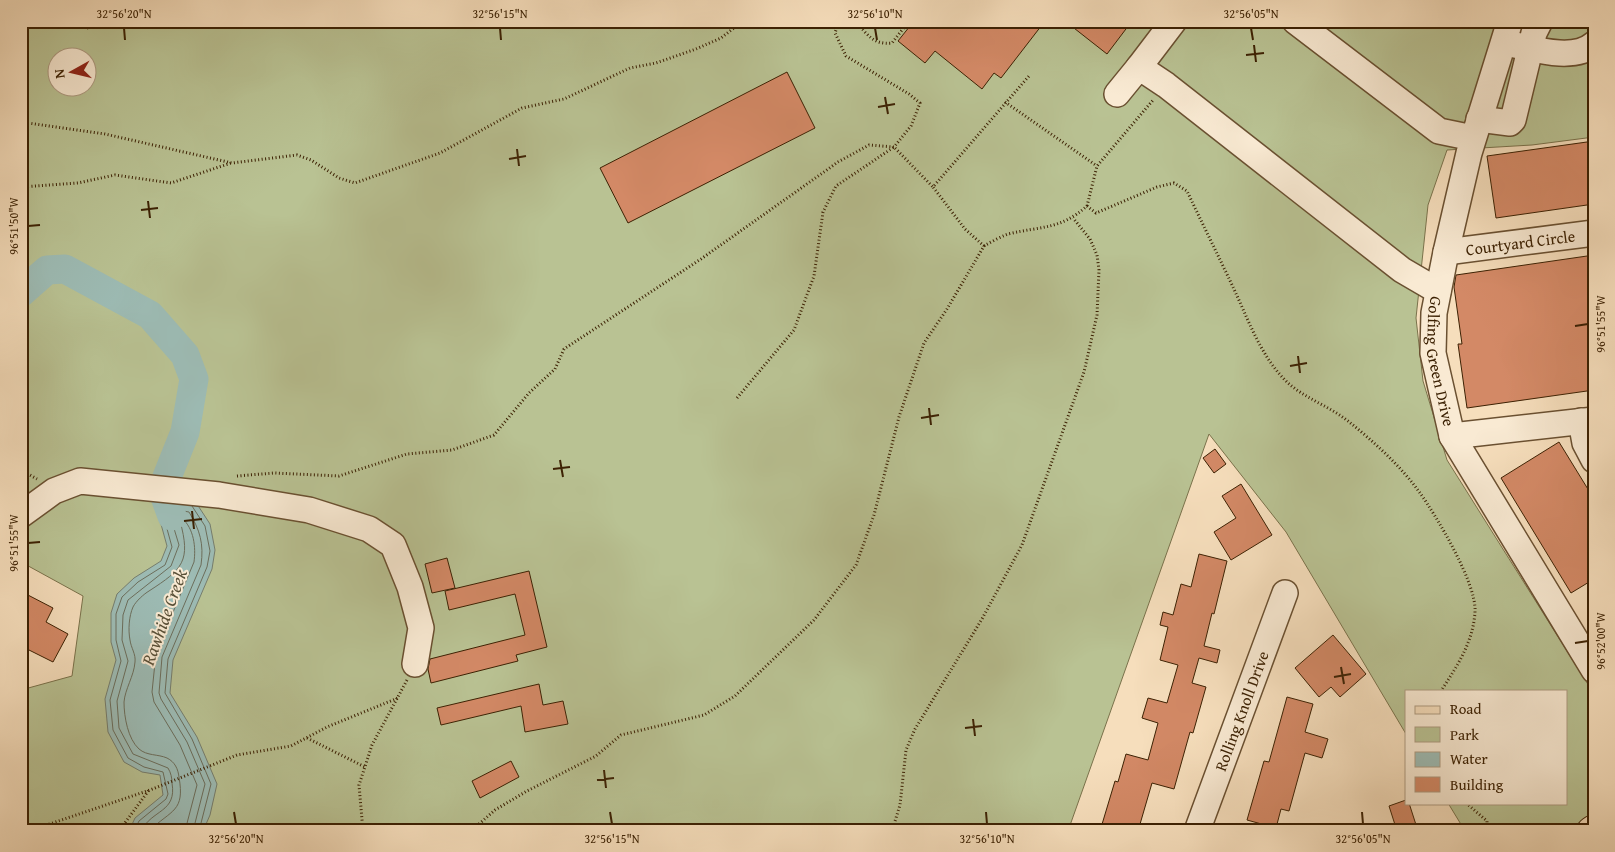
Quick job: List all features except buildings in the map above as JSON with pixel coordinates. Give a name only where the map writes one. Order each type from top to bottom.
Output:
[{"type":"street","points":[[1116,94],[1174,21]]},
{"type":"street","points":[[1295,21],[1439,131],[1510,124],[1513,120],[1530,49],[1540,21]]},
{"type":"street","points":[[1506,32],[1530,49],[1554,54],[1589,48],[1594,44]]},
{"type":"street","name":"Golfing Green Drive","points":[[1506,32],[1476,128],[1446,252],[1434,313],[1433,354],[1452,436],[1594,670]]},
{"type":"street","points":[[1139,67],[1402,270],[1438,291]]},
{"type":"street","name":"Courtyard Circle","points":[[1446,252],[1594,233]]},
{"type":"street","points":[[1452,436],[1587,420],[1585,443],[1594,460]]},
{"type":"street","points":[[21,515],[54,491],[80,481],[219,494],[309,510],[370,529],[393,545],[410,587],[421,628],[415,664]]},
{"type":"street","name":"Rolling Knoll Drive","points":[[1197,831],[1285,593]]},
{"type":"path","points":[[87,28],[127,21]]},
{"type":"path","points":[[21,187],[78,183],[115,175],[171,183],[232,163],[297,155],[311,160],[339,178],[355,183],[369,180],[440,153],[522,108],[564,99],[630,68],[656,63],[696,49],[721,38],[743,21]]},
{"type":"path","points":[[737,398],[794,330],[814,276],[823,212],[836,186],[894,148],[911,126],[920,103],[909,94],[846,56],[835,33],[839,21]]},
{"type":"path","points":[[856,21],[869,38],[881,44],[892,43],[909,21]]},
{"type":"path","points":[[933,187],[1029,76]]},
{"type":"path","points":[[471,831],[502,806],[596,756],[621,735],[704,715],[735,696],[814,620],[856,564],[874,515],[899,417],[924,343],[947,309],[984,246],[1007,234],[1055,225],[1073,218],[1087,206],[1097,166],[1166,86]]},
{"type":"path","points":[[1005,102],[1097,166]]},
{"type":"path","points":[[21,122],[105,134],[232,163]]},
{"type":"path","points":[[228,477],[274,473],[339,476],[407,454],[452,450],[494,435],[529,393],[555,369],[564,348],[701,258],[838,162],[869,145],[894,148],[933,187],[965,229],[984,246]]},
{"type":"path","points":[[1087,206],[1096,213],[1158,187],[1174,183],[1187,191],[1250,326],[1270,362],[1288,383],[1346,419],[1376,444],[1419,492],[1471,585],[1475,610],[1472,636],[1461,659],[1442,690]]},
{"type":"path","points":[[892,831],[900,805],[906,750],[915,729],[982,619],[1022,545],[1084,372],[1097,315],[1099,270],[1097,255],[1090,239],[1073,218]]},
{"type":"path","points":[[363,831],[359,784],[372,746],[415,664]]},
{"type":"path","points":[[29,831],[150,790],[237,755],[291,746],[398,698]]},
{"type":"path","points":[[307,738],[365,767]]},
{"type":"path","points":[[120,831],[150,790]]},
{"type":"path","points":[[1467,804],[1487,821],[1486,831]]},
{"type":"green space","points":[[21,21],[1594,21],[1594,137],[1532,145],[1447,150],[1428,205],[1416,318],[1423,381],[1447,460],[1594,694],[1594,813],[1564,831],[1465,831],[1449,804],[1568,804],[1568,690],[1405,690],[1405,732],[1286,532],[1209,434],[1068,831],[21,831],[21,690],[72,676],[83,596],[21,562]]},
{"type":"water","points":[[161,496],[195,501],[210,524],[215,550],[212,569],[173,660],[170,693],[197,737],[217,784],[210,815],[203,831],[129,831],[135,818],[163,795],[160,775],[142,772],[124,762],[108,732],[105,699],[116,660],[111,642],[111,613],[117,594],[134,578],[161,561],[167,546],[156,506]]},
{"type":"waterway","name":"Rawhide Creek","points":[[21,293],[47,270],[65,269],[150,315],[185,355],[194,379],[185,432],[167,477],[165,497],[172,516]]}]
